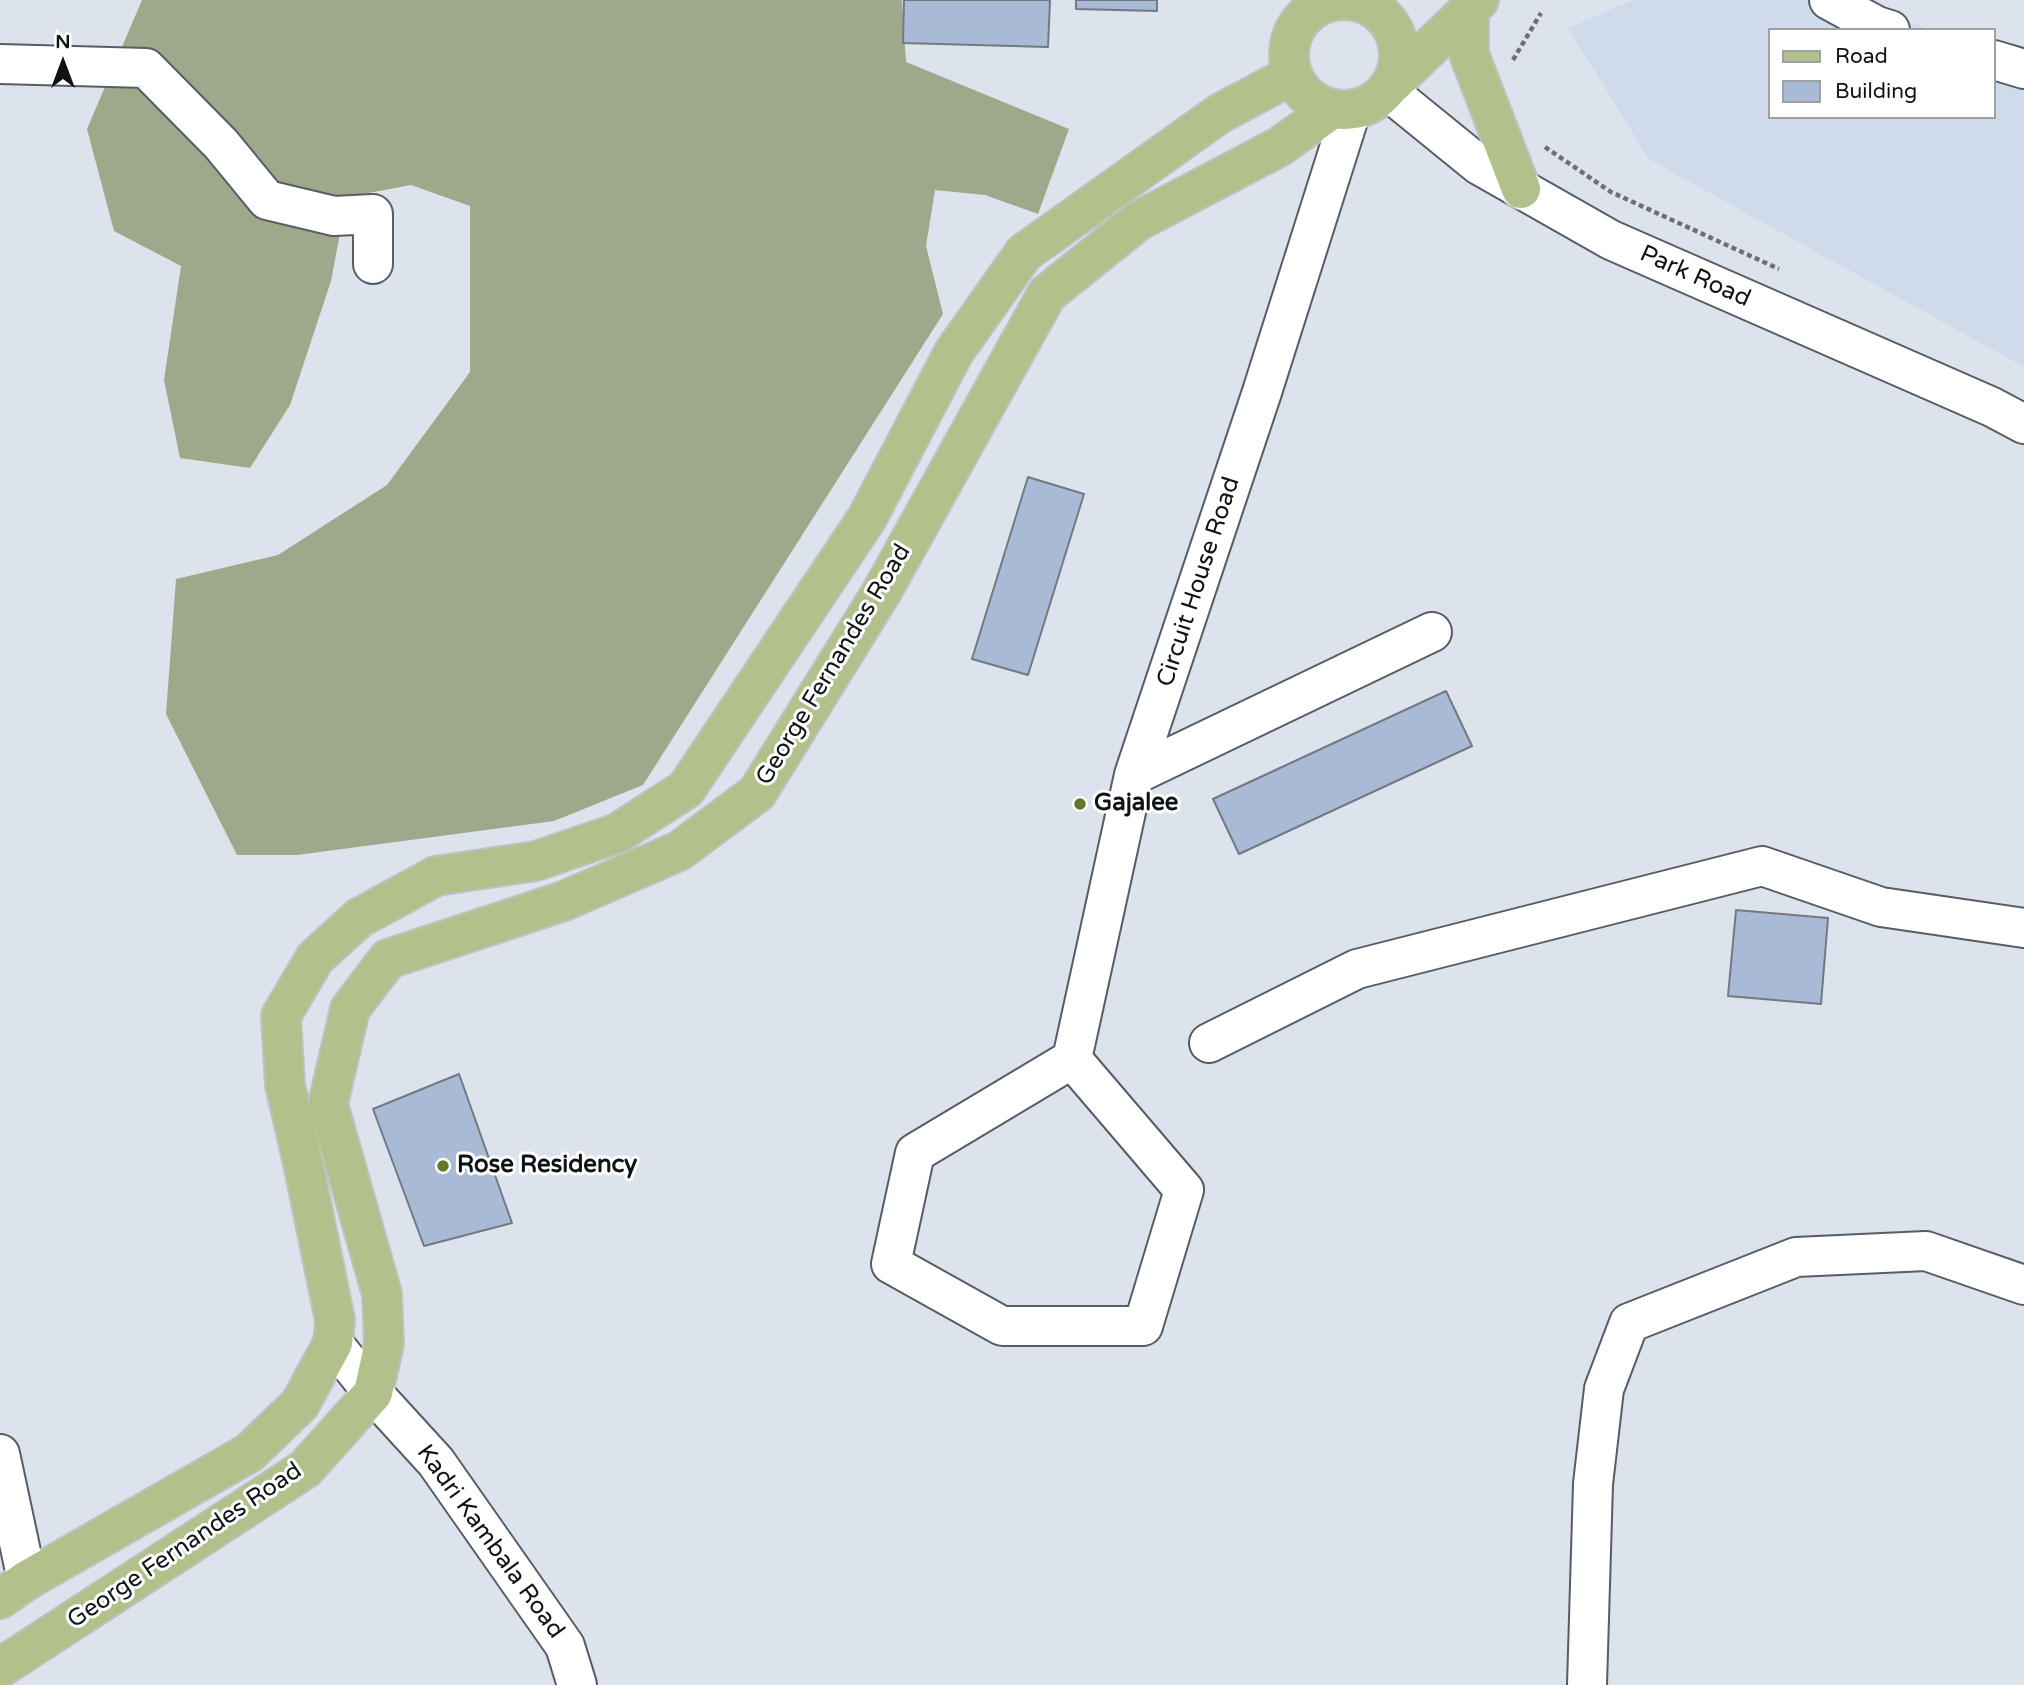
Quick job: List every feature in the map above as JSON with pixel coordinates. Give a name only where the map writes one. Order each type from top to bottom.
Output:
[{"type":"main road","points":[[1341,110],[1317,104],[1301,91],[1292,75],[1289,48],[1295,29],[1307,14],[1317,7],[1335,0],[1354,0],[1366,4],[1392,26],[1399,48],[1400,63],[1398,74],[1390,88]]},
{"type":"main road","points":[[1474,4],[1469,54],[1521,189]]},
{"type":"main road","name":"George Fernandes Road","points":[[0,1668],[304,1469],[373,1393],[384,1343],[382,1294],[328,1104],[350,1009],[388,959],[564,901],[666,856],[679,850],[757,793],[881,593],[1047,294],[1138,222],[1279,147],[1341,110],[1370,106],[1474,4]]},
{"type":"main road","name":"George Fernandes Road","points":[[13,1589],[248,1453],[300,1404],[332,1343],[335,1320],[285,1086],[281,1016],[315,958],[359,918],[436,876],[536,861],[618,833],[686,789],[867,518],[954,352],[1024,253],[1219,114],[1292,75]]},
{"type":"street","points":[[1829,0],[1884,28]]},
{"type":"street","points":[[1996,61],[2024,69]]},
{"type":"street","points":[[0,64],[146,68],[220,144],[267,200],[334,216],[373,214],[373,264]]},
{"type":"street","name":"Park Road","points":[[1390,88],[1479,165],[1611,240],[1992,407],[2024,424]]},
{"type":"street","name":"Circuit House Road","points":[[1072,1059],[1134,775],[1262,392],[1341,110]]},
{"type":"street","points":[[1134,775],[1432,632]]},
{"type":"street","points":[[1209,1043],[1357,969],[1762,866],[1881,907],[2024,928]]},
{"type":"street","points":[[1072,1059],[1184,1190],[1143,1326],[1002,1326],[891,1264],[915,1153],[1072,1059]]},
{"type":"street","points":[[1587,1685],[1593,1484],[1604,1389],[1629,1323],[1796,1257],[1926,1251],[2024,1285]]},
{"type":"street","name":"Kadri Kambala Road","points":[[332,1343],[436,1462],[565,1646],[577,1685]]},
{"type":"street","points":[[0,1454],[13,1589]]},
{"type":"path","points":[[1510,65],[1541,13]]},
{"type":"path","points":[[1536,140],[1611,192],[1781,271]]},
{"type":"shaded area","points":[[1633,0],[1843,0],[1925,28],[1769,28],[1769,119],[1996,119],[1996,52],[2024,61],[2024,367],[1649,159],[1568,28]]},
{"type":"green space","points":[[142,0],[902,0],[906,62],[1069,129],[1038,214],[985,195],[935,190],[926,246],[943,314],[643,785],[554,821],[297,855],[237,855],[166,714],[176,579],[278,555],[387,485],[470,372],[470,206],[411,185],[347,197],[331,281],[290,405],[250,468],[180,458],[164,380],[181,266],[114,231],[87,129]]},
{"type":"building","points":[[904,0],[1050,0],[1048,47],[903,43]]},
{"type":"building","points":[[1076,0],[1157,0],[1157,11],[1076,9]]},
{"type":"building","points":[[1028,477],[1084,494],[1028,675],[972,659]]},
{"type":"building","points":[[1446,691],[1472,746],[1239,854],[1213,799]]},
{"type":"building","points":[[1736,910],[1828,918],[1821,1004],[1728,996]]},
{"type":"building","name":"Rose Residency","points":[[459,1074],[512,1223],[424,1246],[373,1109]]},
{"type":"place","name":"Gajalee","points":[[1080,804]]},
{"type":"place","name":"Rose Residency","points":[[443,1166]]}]
